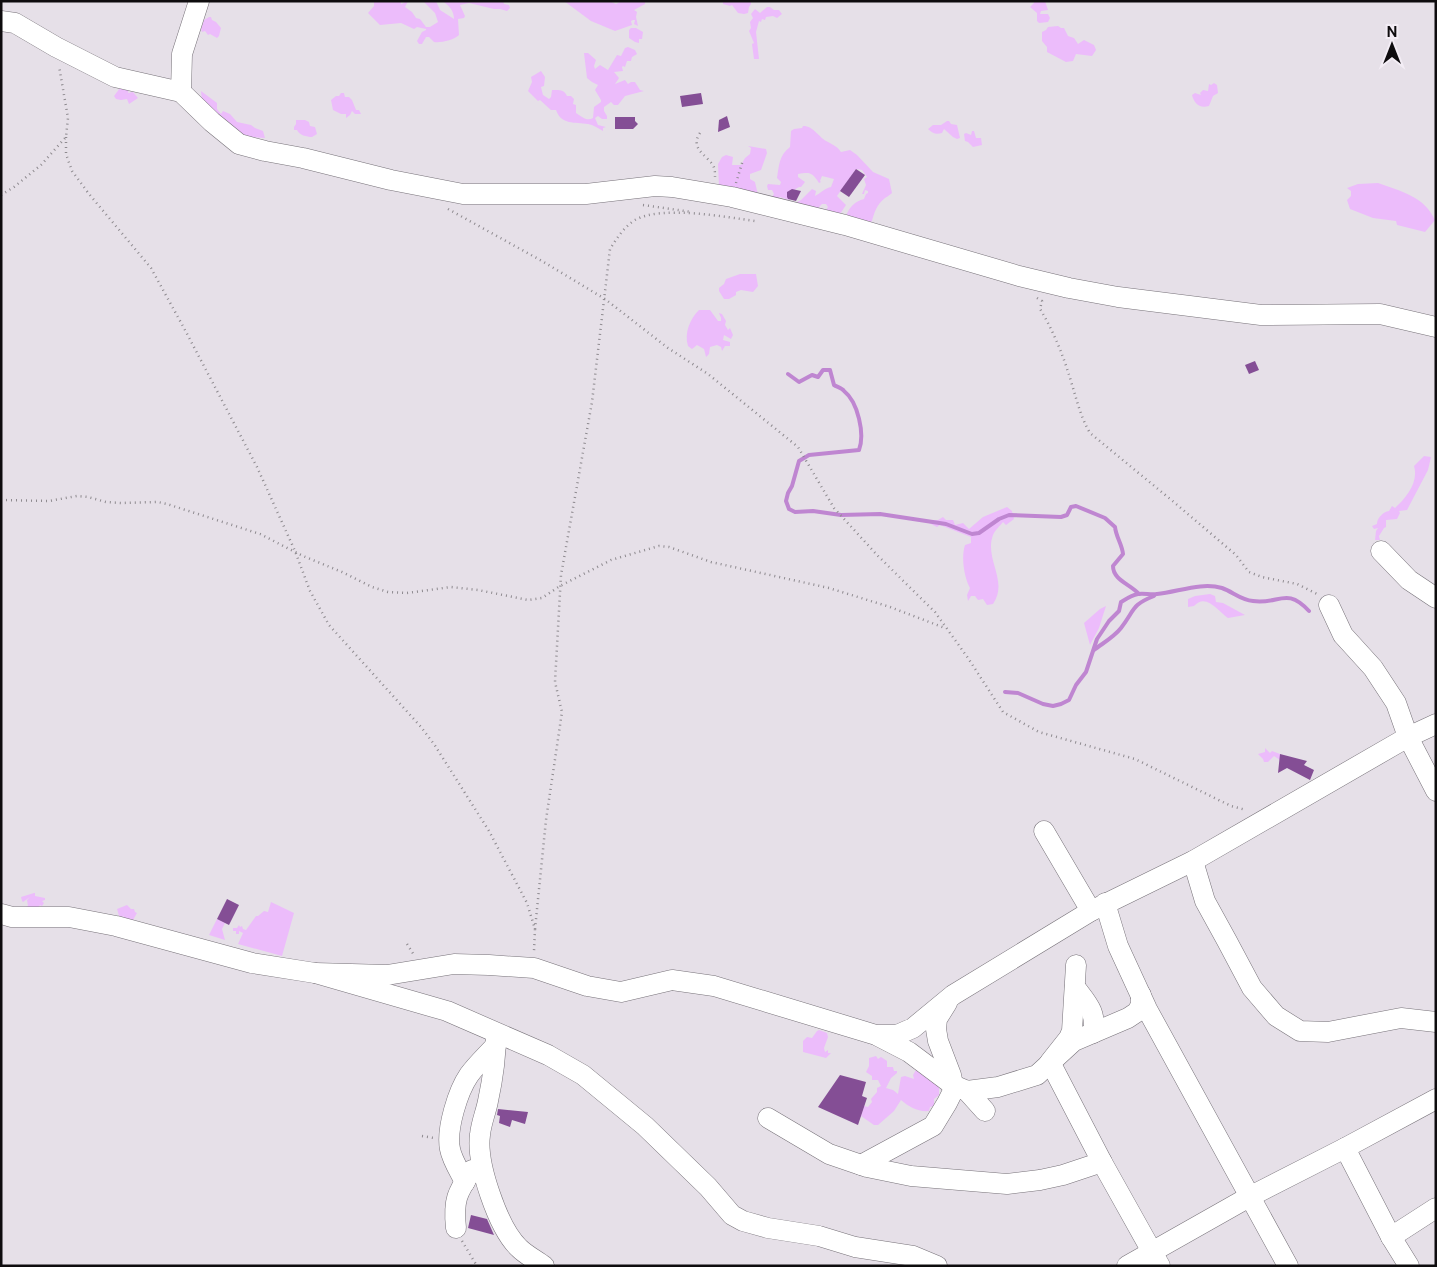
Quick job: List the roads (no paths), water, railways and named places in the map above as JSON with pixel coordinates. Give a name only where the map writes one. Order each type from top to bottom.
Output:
[{"type":"street","points":[[181,92],[182,54],[199,1]]},
{"type":"street","points":[[6,18],[56,47],[115,77],[181,92],[212,122],[239,144],[391,180],[463,194],[586,194],[655,186],[672,187],[728,196],[845,225],[1019,276],[1102,294],[1261,315],[1380,314],[1436,327]]},
{"type":"street","points":[[1381,551],[1409,580],[1436,598]]},
{"type":"street","points":[[1329,605],[1344,635],[1373,668],[1396,703],[1412,743],[1436,791]]},
{"type":"street","points":[[876,1035],[897,1034],[913,1028],[953,995],[1098,907],[1193,861],[1276,813],[1412,743],[1436,724]]},
{"type":"street","points":[[1412,743],[1436,754]]},
{"type":"street","points":[[1044,832],[1098,907],[1141,995],[1288,1266]]},
{"type":"street","points":[[1193,861],[1205,901],[1252,988],[1276,1016],[1300,1031],[1328,1032],[1401,1018],[1436,1022]]},
{"type":"street","points":[[1,914],[12,917],[69,917],[116,926],[252,963],[314,973],[447,1011],[496,1039],[548,1055],[583,1075],[645,1126],[708,1187],[732,1215],[743,1222],[819,1236],[855,1247],[913,1256],[937,1266]]},
{"type":"street","points":[[314,973],[386,975],[454,964],[489,965],[534,968],[587,986],[621,992],[672,980],[714,986],[876,1035],[909,1052],[960,1088],[984,1111]]},
{"type":"street","points":[[1050,1062],[1070,1038],[1076,965]]},
{"type":"street","points":[[1075,987],[1086,1001],[1094,1025]]},
{"type":"street","points":[[953,995],[941,1011],[937,1019],[936,1029],[938,1041],[951,1075],[960,1088]]},
{"type":"street","points":[[860,1165],[933,1126],[948,1103],[952,1093],[960,1088],[998,1087],[1036,1075],[1094,1025],[1121,1021],[1137,1012],[1141,1004],[1141,995]]},
{"type":"street","points":[[456,1228],[454,1210],[456,1196],[472,1170],[496,1060],[496,1039]]},
{"type":"street","points":[[464,1182],[450,1150],[450,1135],[454,1112],[460,1091],[469,1075],[496,1039]]},
{"type":"street","points":[[1050,1062],[1102,1162],[1156,1259]]},
{"type":"street","points":[[1127,1266],[1156,1259],[1249,1197],[1436,1099]]},
{"type":"street","points":[[768,1118],[829,1154],[860,1165],[911,1176],[1007,1184],[1063,1175],[1102,1162]]},
{"type":"street","points":[[480,1135],[481,1159],[490,1196],[499,1218],[518,1247],[544,1266]]},
{"type":"street","points":[[1345,1148],[1390,1237],[1409,1266]]},
{"type":"street","points":[[1390,1237],[1436,1208]]},
{"type":"waterway","points":[[788,374],[799,382],[812,375],[818,377],[823,370],[830,370],[834,385],[843,390],[853,403],[861,427],[859,450],[809,455],[799,461],[786,501],[789,509],[795,512],[813,511],[841,515],[880,514],[946,524],[972,534],[979,533],[999,519],[1009,515],[1061,517],[1067,515],[1071,507],[1076,506],[1105,518],[1115,527],[1123,554],[1113,566],[1114,571],[1119,578],[1139,594]]},
{"type":"waterway","points":[[1005,692],[1018,693],[1043,704],[1053,706],[1069,700],[1076,685],[1086,672],[1097,639],[1109,621],[1119,611],[1121,602],[1136,595],[1214,586],[1249,600],[1262,602],[1282,598],[1294,599],[1309,611]]},
{"type":"waterway","points":[[1094,650],[1118,631],[1137,605],[1154,596]]}]
